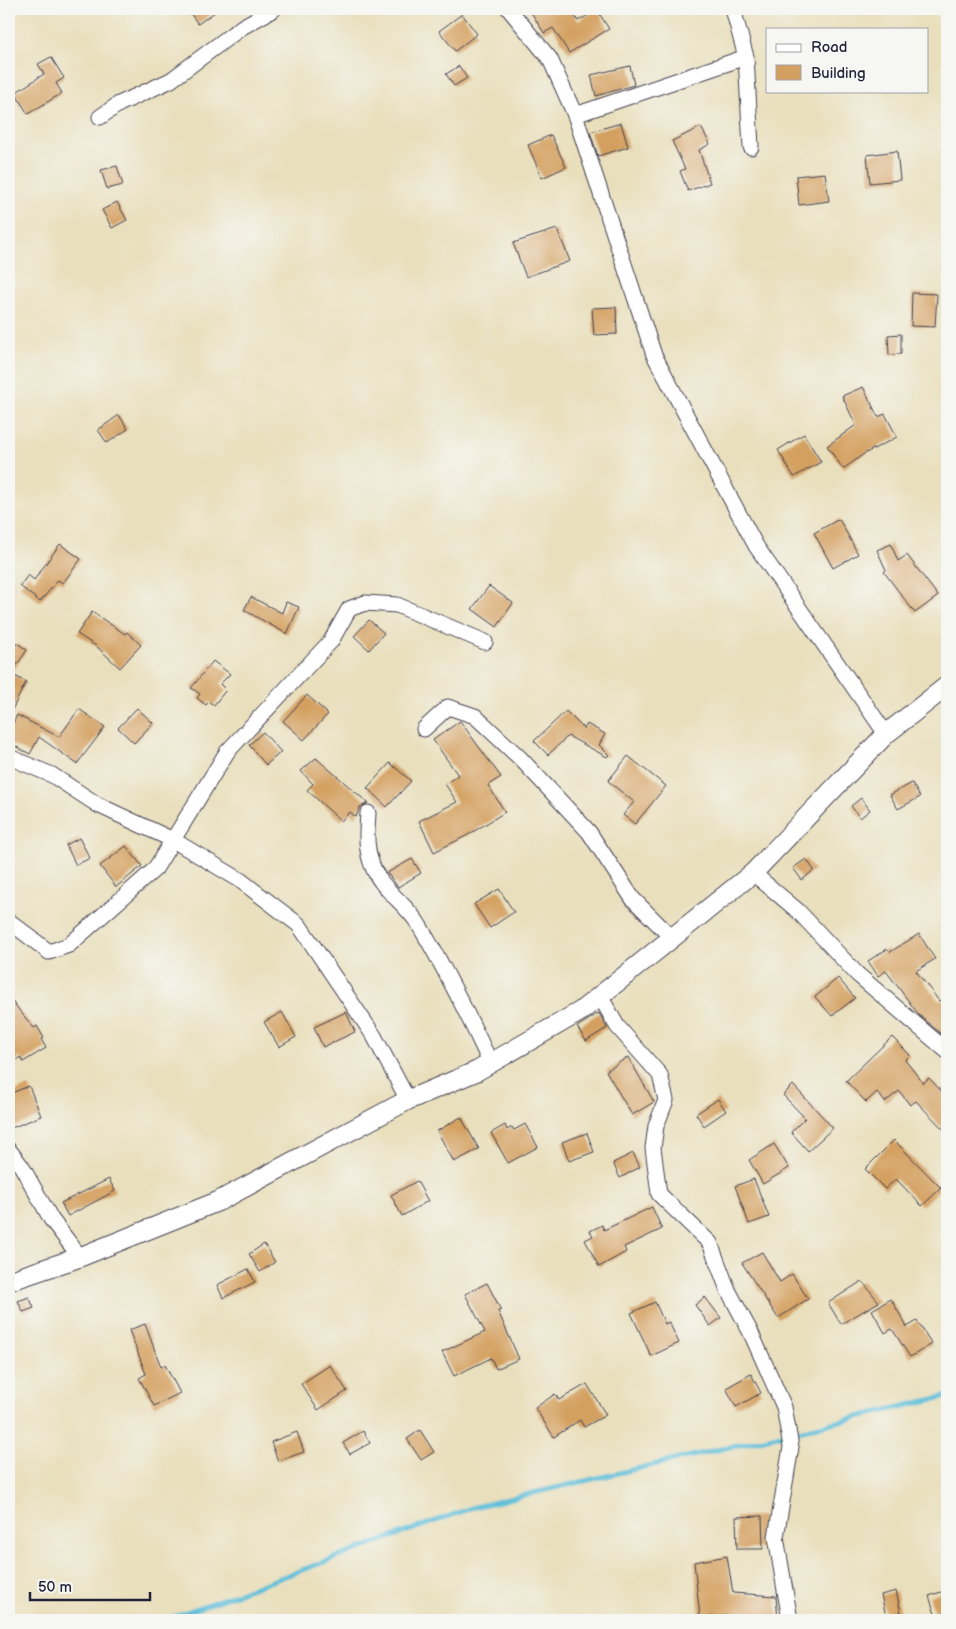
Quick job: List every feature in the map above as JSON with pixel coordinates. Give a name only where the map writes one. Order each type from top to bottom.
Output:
[{"type":"street","points":[[100,117],[119,104],[171,80],[242,27],[274,9]]},
{"type":"street","points":[[509,9],[550,59],[575,115],[654,355],[756,546],[886,734]]},
{"type":"street","points":[[733,9],[746,57],[751,147]]},
{"type":"street","points":[[575,115],[746,57]]},
{"type":"street","points":[[9,921],[49,952],[69,945],[155,869],[227,752],[331,641],[350,609],[365,603],[397,605],[486,642]]},
{"type":"street","points":[[9,1281],[80,1257],[219,1201],[408,1100],[492,1064],[581,1011],[754,873],[886,734],[947,686]]},
{"type":"street","points":[[424,729],[448,707],[475,716],[521,759],[589,832],[633,899],[672,938]]},
{"type":"street","points":[[9,757],[52,775],[98,805],[174,840],[240,880],[299,925],[374,1036],[408,1100]]},
{"type":"street","points":[[368,813],[366,847],[372,868],[386,887],[418,922],[460,998],[492,1064]]},
{"type":"street","points":[[754,873],[798,912],[858,974],[947,1051]]},
{"type":"street","points":[[600,996],[617,1026],[660,1076],[666,1100],[656,1126],[653,1148],[659,1194],[710,1243],[728,1290],[751,1333],[784,1408],[791,1447],[776,1537],[790,1620]]},
{"type":"street","points":[[9,1150],[22,1166],[52,1219],[80,1257]]},
{"type":"building","points":[[187,9],[219,9],[198,24]]},
{"type":"building","points":[[529,9],[570,9],[578,21],[597,10],[609,29],[569,53],[553,28],[544,33]]},
{"type":"building","points":[[462,14],[477,34],[455,51],[439,31]]},
{"type":"building","points":[[51,57],[64,78],[56,83],[62,93],[28,114],[15,93],[44,74],[38,64]]},
{"type":"building","points":[[459,66],[467,78],[454,86],[446,74]]},
{"type":"building","points":[[630,66],[634,85],[596,96],[591,75]]},
{"type":"building","points":[[621,123],[628,147],[598,156],[590,132]]},
{"type":"building","points":[[701,127],[710,144],[699,150],[710,183],[688,191],[680,171],[685,169],[672,141]]},
{"type":"building","points":[[551,135],[566,167],[542,178],[528,145]]},
{"type":"building","points":[[897,151],[900,180],[870,183],[867,155]]},
{"type":"building","points":[[117,166],[123,185],[107,189],[101,170]]},
{"type":"building","points":[[825,173],[829,201],[799,205],[796,176]]},
{"type":"building","points":[[117,202],[127,220],[112,228],[102,210]]},
{"type":"building","points":[[557,229],[570,261],[526,277],[513,243]]},
{"type":"building","points":[[912,293],[937,294],[935,327],[911,326]]},
{"type":"building","points":[[616,307],[617,334],[594,335],[592,308]]},
{"type":"building","points":[[901,334],[901,354],[889,355],[888,335]]},
{"type":"building","points":[[863,387],[878,417],[885,414],[897,437],[864,454],[843,469],[827,446],[856,425],[842,396]]},
{"type":"building","points":[[119,415],[128,429],[107,443],[98,430]]},
{"type":"building","points":[[804,434],[821,462],[794,477],[778,450]]},
{"type":"building","points":[[839,519],[858,554],[833,568],[814,533]]},
{"type":"building","points":[[60,544],[81,559],[63,583],[58,580],[40,602],[20,586],[28,575],[34,580]]},
{"type":"building","points":[[891,544],[898,561],[907,555],[938,596],[915,613],[884,572],[886,570],[877,550]]},
{"type":"building","points":[[489,586],[513,603],[497,627],[472,609]]},
{"type":"building","points":[[251,597],[282,613],[286,602],[299,607],[287,634],[244,610]]},
{"type":"building","points":[[92,612],[125,634],[127,632],[141,645],[120,668],[96,646],[77,634]]},
{"type":"building","points":[[369,620],[384,633],[369,650],[354,636]]},
{"type":"building","points":[[17,643],[27,650],[11,674],[26,682],[9,716],[9,655]]},
{"type":"building","points":[[213,661],[230,674],[220,684],[226,690],[214,705],[209,702],[206,705],[197,698],[200,694],[191,688]]},
{"type":"building","points":[[307,695],[328,714],[304,740],[283,721]]},
{"type":"building","points":[[137,708],[153,723],[134,743],[118,728]]},
{"type":"building","points":[[79,709],[105,727],[77,764],[39,737],[30,754],[9,743],[9,731],[17,715],[59,737]]},
{"type":"building","points":[[566,711],[584,729],[587,724],[605,734],[599,745],[609,755],[607,757],[568,736],[548,755],[534,741]]},
{"type":"building","points":[[460,721],[501,777],[488,785],[505,812],[468,835],[434,852],[419,821],[457,802],[445,784],[458,775],[433,740]]},
{"type":"building","points":[[263,732],[281,752],[266,765],[249,745]]},
{"type":"building","points":[[628,756],[666,786],[635,824],[623,815],[634,802],[608,781]]},
{"type":"building","points":[[316,758],[368,803],[360,807],[356,817],[350,812],[341,821],[307,790],[313,784],[301,771]]},
{"type":"building","points":[[390,763],[411,781],[387,807],[367,788]]},
{"type":"building","points":[[912,783],[920,797],[898,809],[890,795]]},
{"type":"building","points":[[861,798],[870,810],[860,818],[851,806]]},
{"type":"building","points":[[79,838],[90,858],[76,865],[66,845]]},
{"type":"building","points":[[126,846],[142,866],[116,887],[100,866]]},
{"type":"building","points":[[412,859],[421,873],[398,887],[387,873]]},
{"type":"building","points":[[806,859],[814,870],[802,880],[793,868]]},
{"type":"building","points":[[499,889],[514,912],[490,928],[474,904]]},
{"type":"building","points":[[919,934],[935,959],[916,971],[939,1001],[942,999],[947,1006],[947,1030],[941,1034],[919,1015],[886,971],[878,976],[868,961],[887,949],[890,952]]},
{"type":"building","points":[[838,978],[855,998],[832,1016],[815,997]]},
{"type":"building","points":[[9,998],[34,1028],[37,1026],[44,1038],[41,1039],[46,1048],[23,1062],[20,1057],[9,1066]]},
{"type":"building","points":[[282,1012],[296,1037],[279,1047],[264,1022]]},
{"type":"building","points":[[346,1012],[355,1032],[323,1047],[314,1027]]},
{"type":"building","points":[[599,1013],[607,1028],[586,1041],[577,1027]]},
{"type":"building","points":[[892,1037],[910,1055],[905,1060],[923,1083],[929,1078],[947,1097],[947,1133],[916,1101],[910,1105],[899,1091],[885,1102],[877,1092],[866,1102],[846,1081]]},
{"type":"building","points":[[628,1057],[654,1102],[632,1115],[606,1071]]},
{"type":"building","points":[[793,1085],[833,1128],[808,1151],[791,1132],[805,1118],[783,1095]]},
{"type":"building","points":[[29,1086],[41,1116],[9,1129],[9,1094]]},
{"type":"building","points":[[718,1099],[726,1111],[704,1126],[696,1114]]},
{"type":"building","points":[[461,1117],[479,1149],[454,1162],[437,1131]]},
{"type":"building","points":[[525,1124],[538,1147],[508,1163],[491,1133],[505,1125],[507,1130],[512,1127],[514,1130]]},
{"type":"building","points":[[587,1133],[594,1152],[569,1161],[562,1142]]},
{"type":"building","points":[[894,1140],[941,1188],[922,1206],[896,1179],[885,1189],[865,1169]]},
{"type":"building","points":[[774,1144],[789,1168],[763,1184],[749,1160]]},
{"type":"building","points":[[633,1153],[640,1167],[620,1178],[613,1163]]},
{"type":"building","points":[[109,1179],[115,1191],[68,1216],[61,1203]]},
{"type":"building","points":[[754,1179],[769,1217],[749,1224],[735,1186]]},
{"type":"building","points":[[417,1181],[428,1201],[402,1216],[391,1195]]},
{"type":"building","points":[[652,1207],[662,1229],[624,1247],[626,1252],[599,1267],[585,1240],[593,1236],[590,1231],[602,1225],[604,1230]]},
{"type":"building","points":[[264,1244],[275,1262],[260,1272],[249,1254]]},
{"type":"building","points":[[762,1252],[780,1282],[792,1274],[808,1299],[778,1318],[742,1263]]},
{"type":"building","points":[[248,1269],[255,1282],[223,1298],[217,1285]]},
{"type":"building","points":[[862,1281],[879,1302],[841,1324],[828,1303]]},
{"type":"building","points":[[487,1283],[501,1310],[498,1311],[519,1359],[496,1369],[491,1358],[454,1376],[442,1352],[485,1332],[465,1294]]},
{"type":"building","points":[[29,1297],[34,1308],[23,1312],[18,1301]]},
{"type":"building","points":[[705,1297],[721,1318],[710,1326],[695,1305]]},
{"type":"building","points":[[891,1299],[907,1327],[917,1321],[932,1344],[910,1357],[892,1329],[885,1333],[872,1310]]},
{"type":"building","points":[[655,1302],[665,1324],[669,1322],[679,1343],[651,1356],[631,1313]]},
{"type":"building","points":[[145,1324],[161,1367],[165,1365],[180,1393],[154,1406],[139,1378],[146,1374],[129,1330]]},
{"type":"building","points":[[330,1365],[347,1391],[318,1410],[301,1384]]},
{"type":"building","points":[[751,1374],[761,1393],[736,1407],[726,1388]]},
{"type":"building","points":[[587,1384],[606,1415],[584,1427],[580,1420],[554,1437],[535,1408],[555,1394],[559,1400]]},
{"type":"building","points":[[420,1430],[434,1452],[421,1460],[407,1439]]},
{"type":"building","points":[[363,1431],[370,1443],[350,1454],[343,1443]]},
{"type":"building","points":[[297,1432],[304,1452],[278,1461],[271,1442]]},
{"type":"building","points":[[762,1516],[763,1549],[737,1549],[736,1517]]},
{"type":"building","points":[[727,1556],[733,1593],[776,1596],[778,1620],[747,1618],[747,1615],[700,1617],[694,1562]]},
{"type":"building","points":[[947,1590],[947,1617],[937,1620],[929,1596]]},
{"type":"building","points":[[896,1591],[902,1617],[887,1620],[881,1595]]},
{"type":"waterway","points":[[165,1620],[474,1507],[947,1396]]}]
